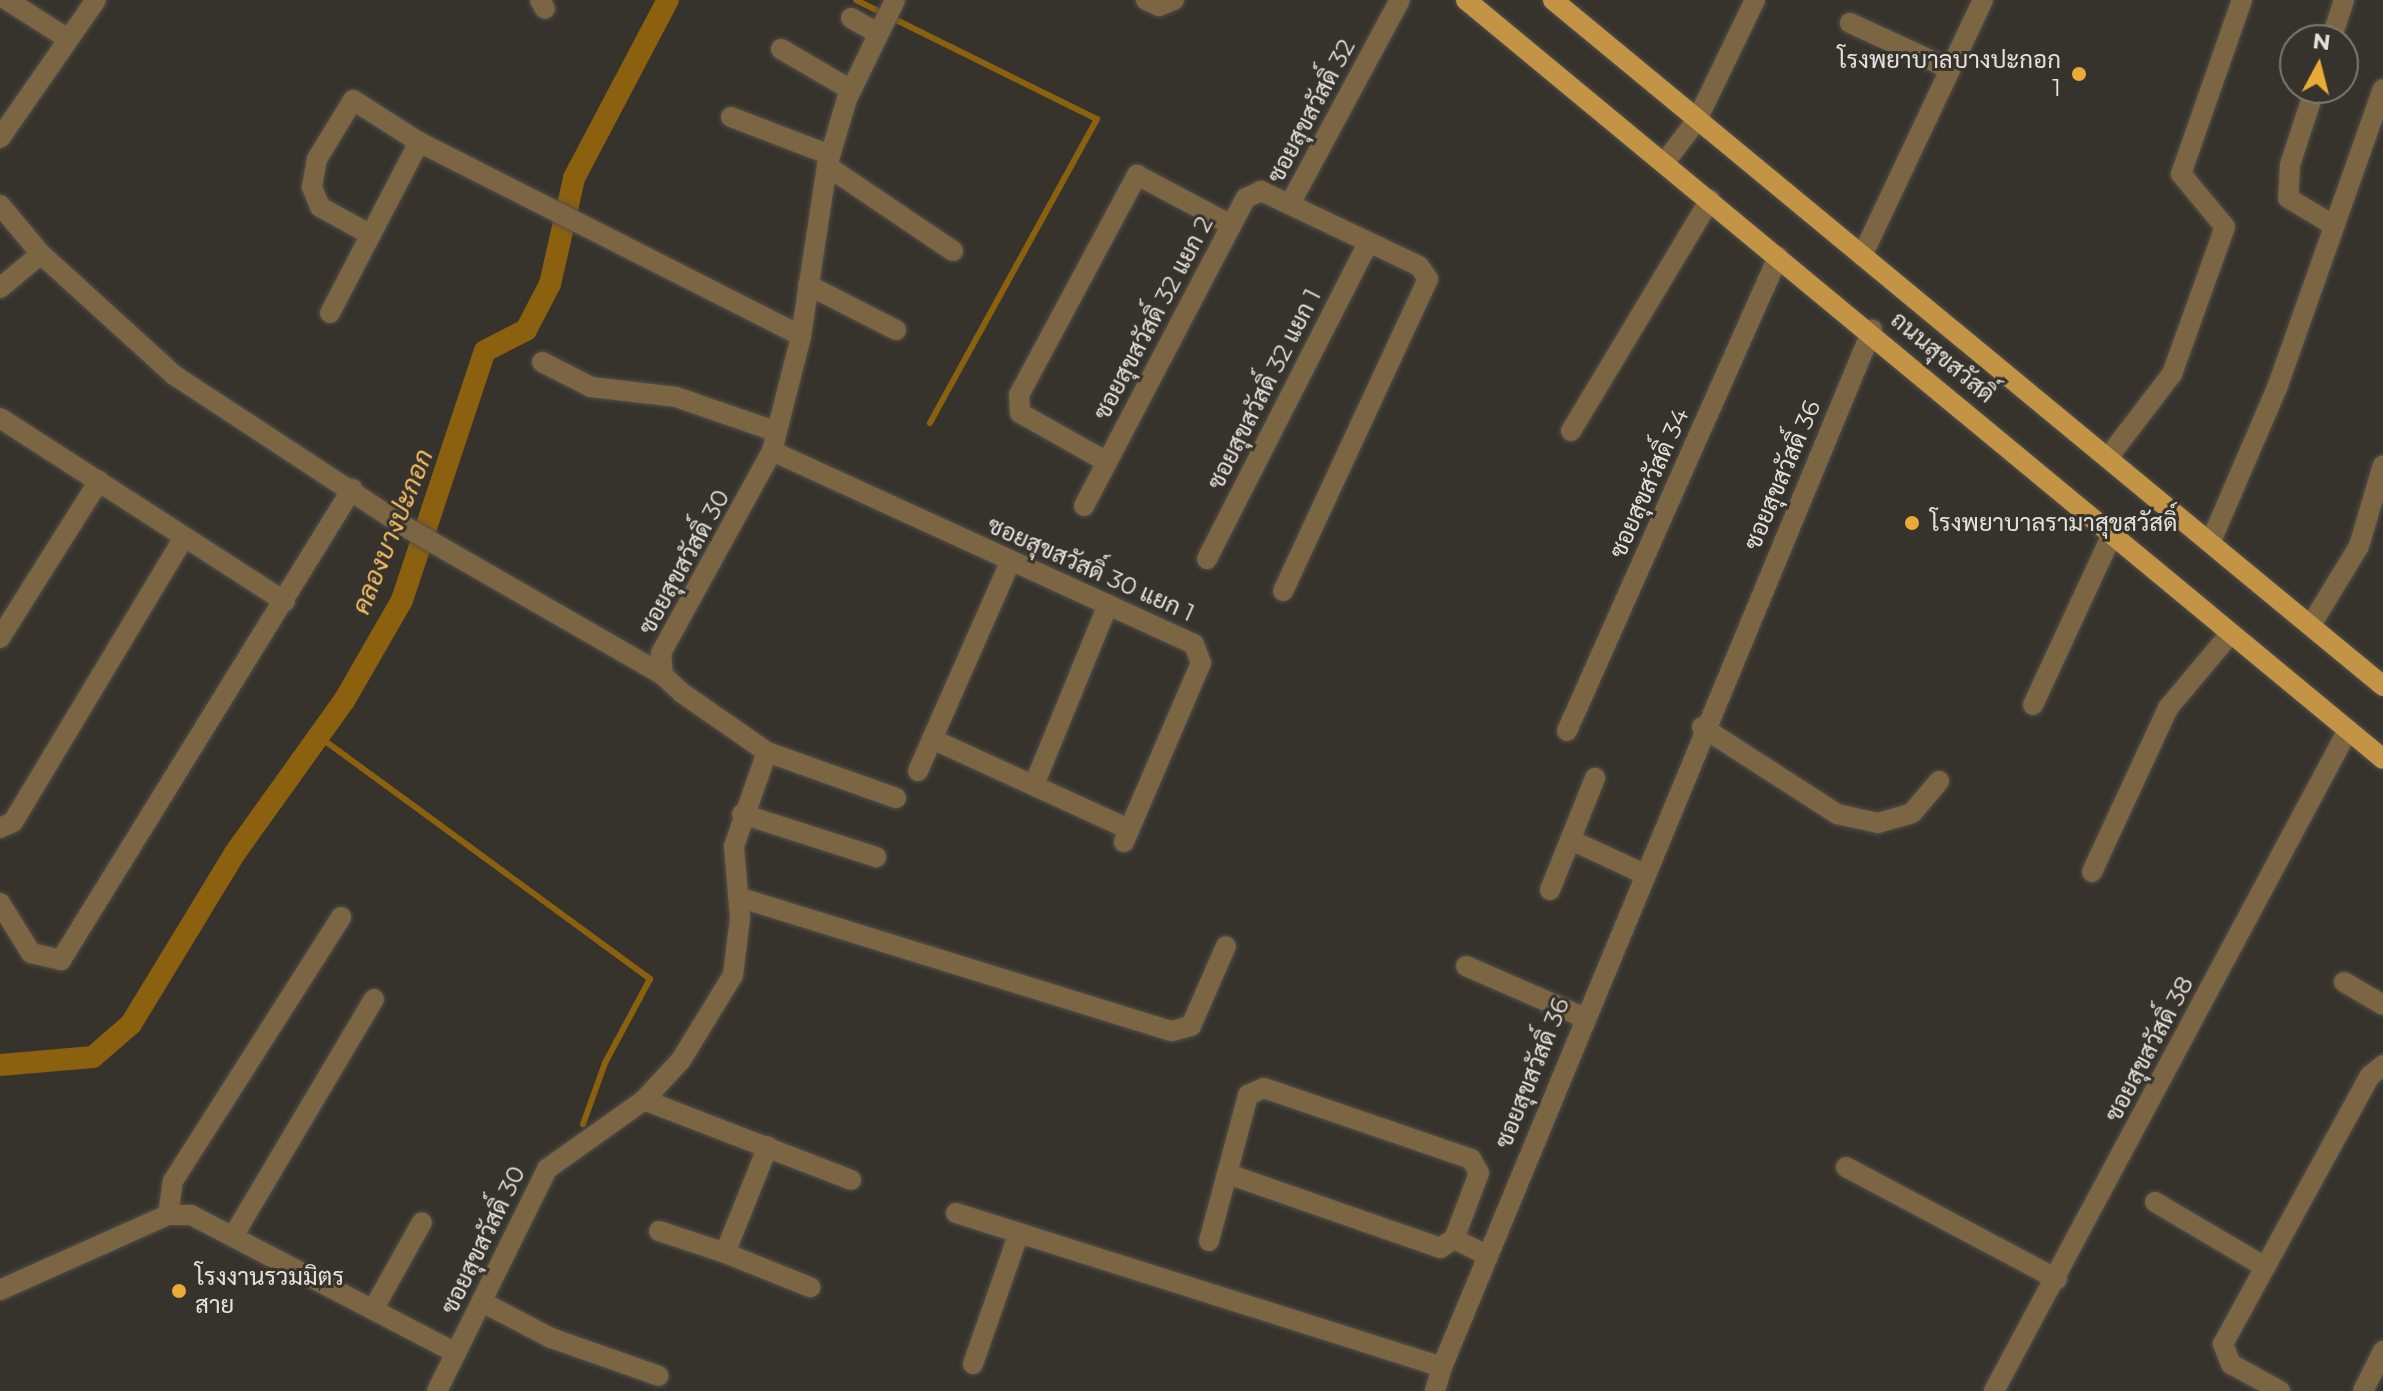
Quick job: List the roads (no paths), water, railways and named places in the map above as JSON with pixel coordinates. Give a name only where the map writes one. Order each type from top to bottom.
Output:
[{"type":"main road","name":"ถนนสุขสวัสดิ์","points":[[1466,0],[1778,257],[1872,330],[2112,535],[2383,759]]},
{"type":"main road","name":"ถนนสุขสวัสดิ์","points":[[1553,0],[1862,256],[2110,455],[2383,686]]},
{"type":"street","points":[[7,0],[65,37]]},
{"type":"street","points":[[0,138],[65,37],[96,0]]},
{"type":"street","points":[[1146,0],[1159,6],[1174,0]]},
{"type":"street","name":"ซอยสุขสวัสดิ์ 32","points":[[1290,204],[1400,0]]},
{"type":"street","points":[[1665,162],[1697,120],[1755,0]]},
{"type":"street","points":[[1862,256],[1983,0]]},
{"type":"street","points":[[2110,455],[2172,374],[2225,227],[2181,174],[2242,0]]},
{"type":"street","points":[[2336,24],[2344,0]]},
{"type":"street","points":[[851,18],[886,17]]},
{"type":"street","name":"ซอยสุขสวัสดิ์ 30","points":[[663,675],[668,632],[774,441],[801,336],[828,160],[851,90],[886,17]]},
{"type":"street","points":[[1850,23],[1950,69]]},
{"type":"street","points":[[781,49],[851,90]]},
{"type":"street","points":[[2211,541],[2277,388],[2383,89]]},
{"type":"street","points":[[371,235],[320,207],[312,187],[317,159],[345,104],[361,102],[419,142],[598,236],[801,336]]},
{"type":"street","points":[[2310,104],[2290,165],[2288,198],[2333,225]]},
{"type":"street","points":[[731,117],[828,160],[953,251]]},
{"type":"street","points":[[330,313],[419,142]]},
{"type":"street","points":[[1107,462],[1016,404],[1137,175],[1231,225]]},
{"type":"street","name":"ซอยสุขสวัสดิ์ 32 แยก 2","points":[[1084,506],[1246,198],[1261,191],[1419,266],[1428,279],[1425,297],[1283,591]]},
{"type":"street","points":[[1571,431],[1710,200]]},
{"type":"street","points":[[0,205],[41,254],[174,375],[404,526],[663,675],[767,752],[896,798]]},
{"type":"street","name":"ซอยสุขสวัสดิ์ 32 แยก 1","points":[[1207,559],[1368,243]]},
{"type":"street","points":[[0,288],[41,254]]},
{"type":"street","name":"ซอยสุขสวัสดิ์ 34","points":[[1567,731],[1778,257]]},
{"type":"street","points":[[808,285],[896,330]]},
{"type":"street","name":"ซอยสุขสวัสดิ์ 36","points":[[1435,1391],[1487,1255],[1702,727],[1872,330]]},
{"type":"street","name":"ซอยสุขสวัสดิ์ 30 แยก 1","points":[[542,362],[591,387],[676,397],[774,441],[1010,562],[1194,644],[1201,663],[1127,836],[1034,785]]},
{"type":"street","points":[[2,424],[99,481],[183,539],[285,602]]},
{"type":"street","points":[[2311,625],[2359,546],[2383,465]]},
{"type":"street","points":[[0,638],[99,481]]},
{"type":"street","points":[[0,903],[31,953],[61,960],[352,489]]},
{"type":"street","points":[[2033,705],[2112,535]]},
{"type":"street","points":[[0,828],[13,822],[183,539]]},
{"type":"street","points":[[918,771],[1010,562]]},
{"type":"street","points":[[932,739],[1034,785],[1108,605]]},
{"type":"street","points":[[2092,872],[2168,708],[2230,634]]},
{"type":"street","points":[[1702,727],[1837,814],[1878,823],[1912,813],[1939,781]]},
{"type":"street","name":"ซอยสุขสวัสดิ์ 38","points":[[1994,1391],[2057,1279],[2348,730]]},
{"type":"street","name":"ซอยสุขสวัสดิ์ 30","points":[[437,1391],[547,1169],[644,1100],[681,1060],[733,975],[738,897],[731,874],[742,814],[767,752]]},
{"type":"street","points":[[1550,890],[1595,778]]},
{"type":"street","points":[[742,814],[876,857]]},
{"type":"street","points":[[1571,840],[1642,873]]},
{"type":"street","points":[[738,897],[1172,1031],[1191,1026],[1226,946]]},
{"type":"street","points":[[168,1215],[173,1181],[341,917]]},
{"type":"street","points":[[1466,966],[1583,1017]]},
{"type":"street","points":[[2344,982],[2383,1005]]},
{"type":"street","points":[[235,1233],[374,999]]},
{"type":"street","points":[[2280,1391],[2224,1354],[2265,1267],[2383,1065]]},
{"type":"street","points":[[1209,1241],[1248,1095],[1264,1088],[1471,1159],[1479,1173],[1454,1239],[1440,1248],[1228,1174]]},
{"type":"street","points":[[644,1100],[851,1180]]},
{"type":"street","points":[[725,1253],[768,1146]]},
{"type":"street","points":[[1846,1167],[2057,1279]]},
{"type":"street","points":[[2155,1202],[2265,1267]]},
{"type":"street","points":[[956,1213],[1442,1367]]},
{"type":"street","points":[[0,1290],[168,1215],[213,1221],[456,1353]]},
{"type":"street","points":[[374,1308],[422,1222]]},
{"type":"street","points":[[659,1231],[810,1287]]},
{"type":"street","points":[[973,1364],[1019,1233]]},
{"type":"street","points":[[1454,1239],[1487,1255]]},
{"type":"street","points":[[482,1302],[551,1338],[659,1376]]},
{"type":"street","points":[[2363,1391],[2383,1351]]},
{"type":"waterway","name":"คลองบางปะกอก","points":[[0,1065],[93,1057],[131,1024],[235,853],[344,701],[402,600],[485,351],[526,330],[550,284],[574,178],[668,0]]},
{"type":"waterway","points":[[856,0],[1097,119],[930,423]]},
{"type":"waterway","points":[[321,738],[650,979],[605,1063],[583,1124]]},
{"type":"place","name":"โรงพยาบาลบางปะกอก 1","points":[[2079,74]]},
{"type":"place","name":"โรงพยาบาลรามาสุขสวัสดิ์","points":[[1912,523]]},
{"type":"place","name":"โรงงานรวมมิตร สาย","points":[[179,1291]]}]
